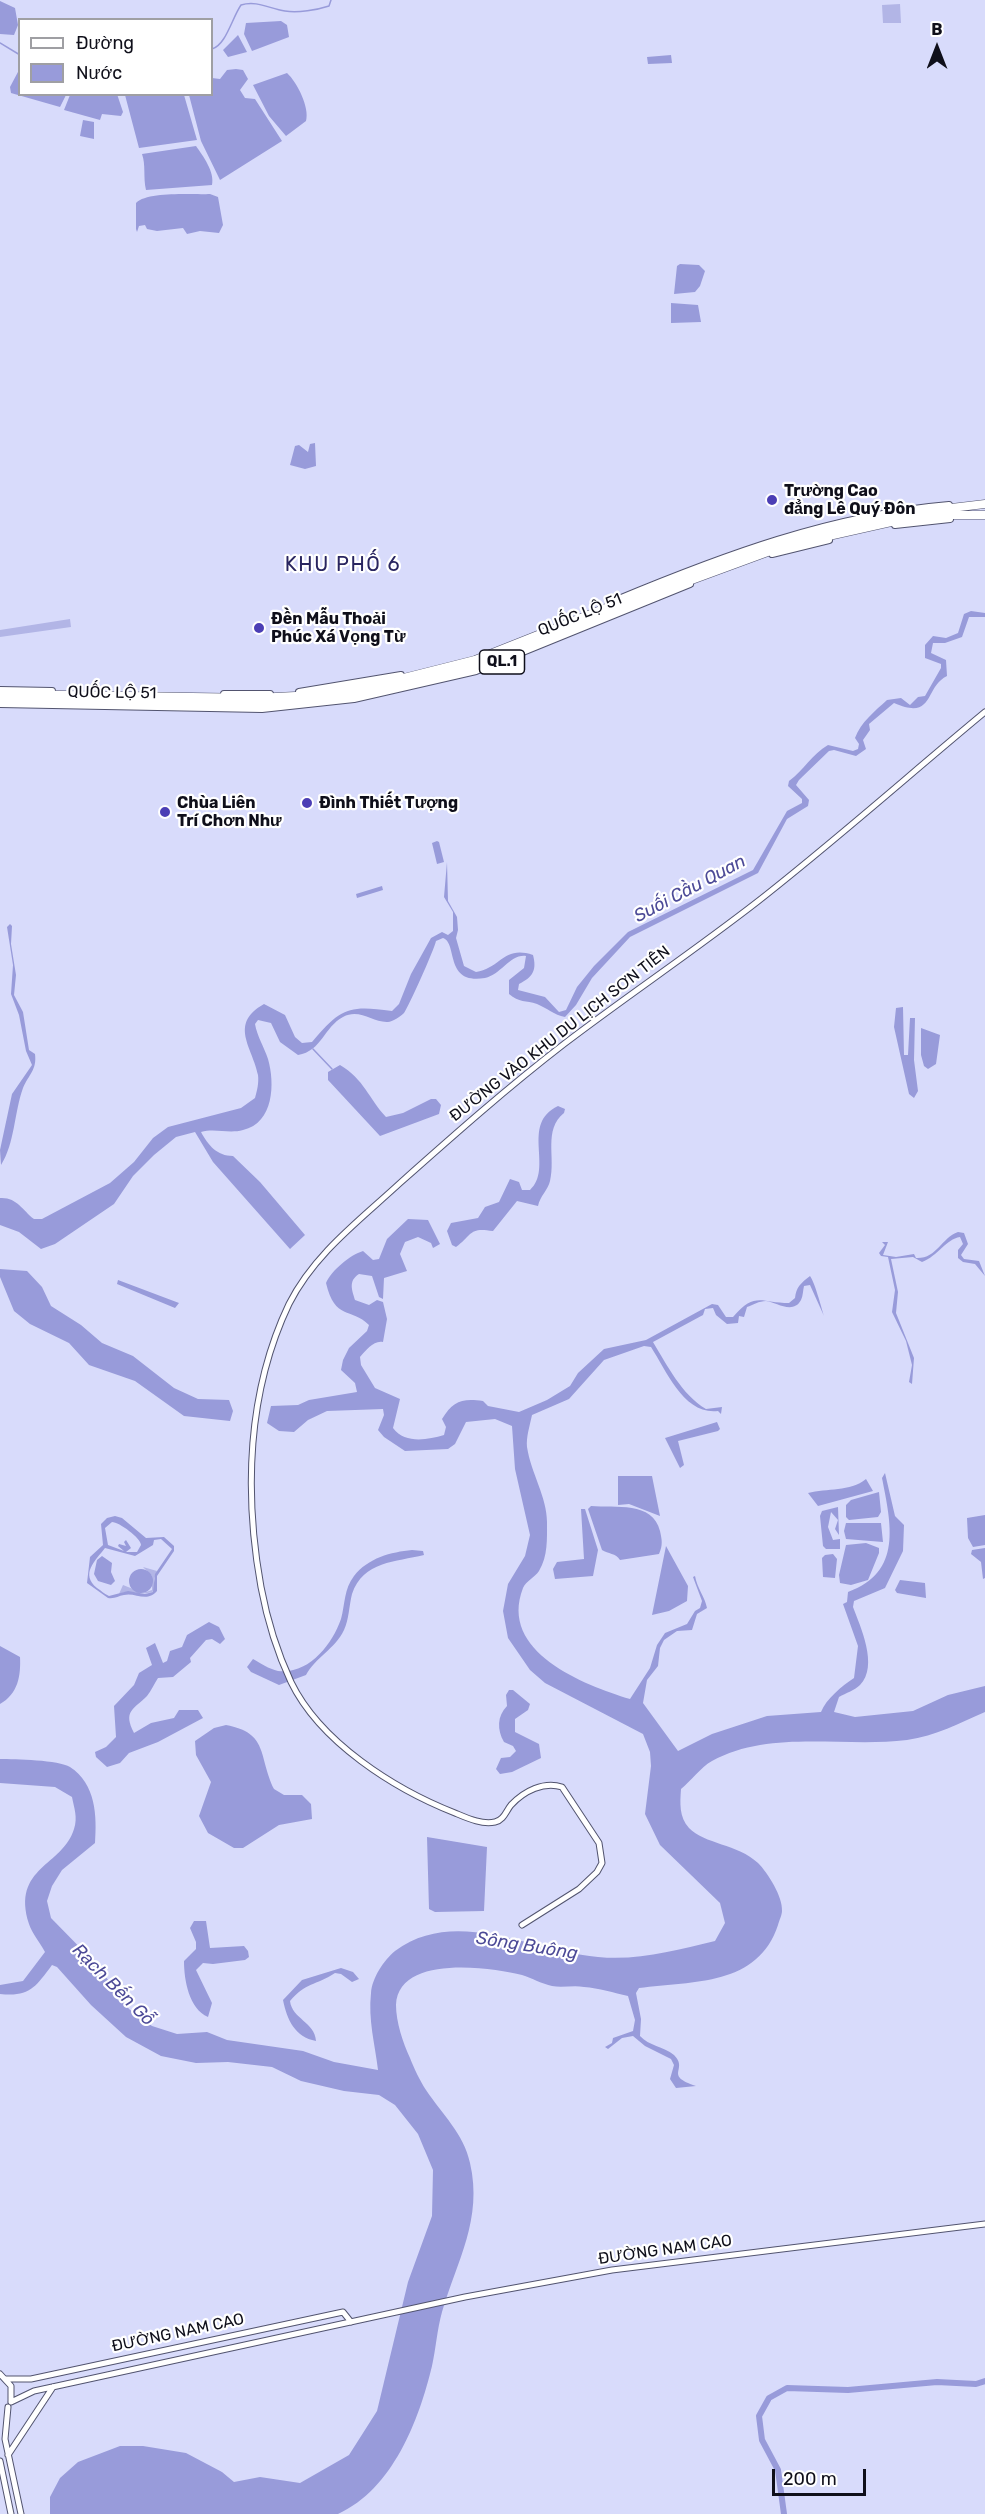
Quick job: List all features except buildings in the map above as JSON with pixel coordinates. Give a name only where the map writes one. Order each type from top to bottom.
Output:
[{"type":"highway","name":"QUỐC LỘ 51","points":[[0,692],[256,701],[315,695],[470,662],[736,556],[901,514],[985,502]]},
{"type":"highway","name":"QUỐC LỘ 51","points":[[0,702],[316,701],[420,683],[474,668],[572,631],[744,559],[796,540],[938,515],[985,516]]},
{"type":"street","name":"ĐƯỜNG VÀO KHU DU LỊCH SƠN TIÊN","points":[[522,1926],[579,1889],[597,1872],[602,1863],[599,1843],[562,1787],[546,1785],[535,1788],[508,1808],[504,1817],[495,1822],[477,1821],[459,1815],[377,1774],[316,1719],[292,1684],[263,1597],[254,1542],[254,1430],[263,1374],[270,1354],[289,1305],[316,1262],[439,1147],[513,1084],[757,902],[985,712]]},
{"type":"street","name":"ĐƯỜNG NAM CAO","points":[[0,2413],[25,2394],[53,2387],[465,2297],[641,2265],[985,2224]]},
{"type":"street","name":"ĐƯỜNG NAM CAO","points":[[2,2375],[31,2379],[343,2312],[351,2322]]},
{"type":"street","points":[[265,2329],[267,2340]]},
{"type":"street","points":[[2,2375],[12,2388],[4,2426],[21,2514]]},
{"type":"street","points":[[8,2455],[53,2387]]},
{"type":"street","points":[[0,2461],[12,2514]]},
{"type":"shaded area","points":[[900,4],[901,23],[883,23],[882,5]]},
{"type":"shaded area","points":[[70,619],[71,627],[0,637],[0,630]]},
{"type":"shaded area","points":[[143,1567],[157,1571],[154,1591],[143,1593],[152,1590],[152,1576]]},
{"type":"shaded area","points":[[123,1585],[143,1593],[119,1594]]},
{"type":"water","points":[[0,1],[15,8],[18,25],[14,35],[0,34]]},
{"type":"water","points":[[281,21],[287,25],[289,37],[252,51],[244,34],[246,23]]},
{"type":"water","points":[[238,35],[247,52],[228,57],[223,50]]},
{"type":"water","points":[[671,55],[672,63],[648,64],[647,57]]},
{"type":"water","points":[[227,70],[243,70],[248,79],[240,90],[245,98],[255,99],[282,141],[220,180],[201,141],[189,96],[213,96],[213,78],[220,79]]},
{"type":"water","points":[[18,72],[18,95],[11,93],[10,87]]},
{"type":"water","points":[[287,73],[302,96],[307,116],[306,121],[286,136],[269,116],[253,85]]},
{"type":"water","points":[[22,96],[66,96],[60,107]]},
{"type":"water","points":[[70,96],[118,96],[123,112],[121,116],[102,114],[100,120],[64,110]]},
{"type":"water","points":[[125,96],[184,96],[197,140],[139,148]]},
{"type":"water","points":[[83,120],[94,122],[94,139],[80,136]]},
{"type":"water","points":[[196,146],[210,170],[212,185],[146,190],[142,154]]},
{"type":"water","points":[[171,194],[210,194],[218,197],[223,225],[219,233],[200,231],[187,234],[183,228],[157,231],[147,229],[145,225],[139,226],[137,232],[136,203],[142,199]]},
{"type":"water","points":[[680,264],[699,265],[705,271],[700,286],[695,292],[674,294],[677,266]]},
{"type":"water","points":[[671,303],[698,305],[701,322],[671,323]]},
{"type":"water","points":[[315,443],[316,466],[305,469],[290,465],[295,446],[299,445],[308,452],[310,444]]},
{"type":"water","points":[[971,611],[985,613],[985,617],[969,617],[962,637],[945,643],[933,643],[931,653],[946,660],[947,676],[935,687],[923,705],[916,708],[894,703],[869,724],[870,730],[863,740],[866,749],[856,756],[834,750],[829,751],[799,780],[796,785],[809,800],[808,806],[787,819],[758,873],[630,937],[592,978],[576,1005],[565,1017],[537,1004],[516,999],[509,994],[509,980],[524,968],[526,956],[515,958],[491,976],[472,978],[463,975],[458,970],[450,947],[443,938],[436,941],[404,1013],[392,1021],[382,1022],[355,1014],[343,1017],[331,1027],[318,1044],[306,1053],[298,1055],[280,1042],[271,1023],[258,1020],[255,1024],[268,1059],[271,1079],[270,1101],[266,1111],[253,1126],[243,1130],[201,1132],[214,1149],[227,1156],[233,1156],[260,1182],[305,1235],[290,1249],[213,1162],[195,1132],[176,1137],[133,1176],[114,1204],[55,1244],[41,1249],[19,1232],[0,1225],[0,1198],[15,1202],[34,1219],[42,1219],[110,1183],[134,1162],[153,1138],[168,1127],[241,1108],[255,1098],[258,1075],[248,1046],[245,1028],[253,1012],[264,1004],[285,1015],[295,1037],[302,1043],[312,1042],[331,1022],[346,1011],[365,1009],[392,1011],[399,1004],[411,974],[431,938],[442,932],[448,935],[453,931],[453,912],[444,897],[447,862],[448,901],[457,917],[456,938],[464,966],[476,972],[515,953],[533,955],[533,972],[528,979],[519,984],[518,990],[545,997],[559,1012],[566,1010],[577,987],[594,966],[628,932],[753,870],[787,811],[802,803],[802,799],[788,786],[789,781],[828,745],[853,751],[858,749],[859,744],[855,738],[858,732],[869,717],[887,700],[901,698],[910,705],[918,697],[925,696],[941,664],[925,658],[925,645],[933,636],[946,638],[958,633],[964,614]]},
{"type":"water","points":[[437,841],[444,862],[437,864],[432,843]]},
{"type":"water","points":[[382,886],[383,890],[357,898],[356,894]]},
{"type":"water","points":[[10,924],[16,975],[14,995],[23,1012],[29,1050],[35,1054],[35,1059],[34,1068],[23,1088],[12,1138],[1,1165],[0,1150],[12,1094],[32,1065],[11,994],[13,965],[7,927]]},
{"type":"water","points":[[903,1007],[904,1055],[908,1055],[910,1018],[915,1018],[914,1060],[918,1091],[914,1098],[909,1094],[894,1027],[896,1008]]},
{"type":"water","points":[[921,1028],[940,1035],[936,1064],[928,1069],[924,1066],[921,1055]]},
{"type":"water","points":[[340,1065],[355,1076],[386,1117],[403,1113],[431,1099],[436,1099],[441,1105],[439,1114],[380,1136],[328,1080],[328,1072]]},
{"type":"water","points":[[558,1106],[565,1109],[554,1127],[550,1181],[538,1206],[517,1201],[493,1231],[475,1231],[456,1247],[452,1245],[447,1231],[451,1223],[478,1218],[485,1207],[499,1202],[510,1179],[519,1182],[522,1190],[530,1190],[537,1181],[541,1124],[547,1114]]},
{"type":"water","name":"Sông Buông","points":[[408,1219],[428,1220],[440,1244],[433,1248],[431,1243],[418,1237],[405,1242],[400,1254],[407,1271],[384,1278],[383,1299],[379,1297],[372,1276],[359,1274],[353,1280],[352,1286],[355,1300],[369,1305],[377,1300],[383,1302],[387,1319],[383,1342],[373,1344],[365,1351],[360,1357],[361,1365],[375,1388],[400,1399],[393,1428],[410,1439],[444,1435],[446,1427],[442,1419],[450,1408],[459,1402],[483,1401],[488,1406],[519,1412],[547,1400],[570,1386],[578,1373],[604,1349],[646,1340],[712,1304],[718,1305],[726,1317],[733,1317],[753,1301],[789,1303],[795,1298],[796,1291],[810,1276],[818,1295],[824,1316],[810,1285],[804,1286],[801,1300],[794,1307],[761,1302],[747,1307],[744,1317],[739,1316],[738,1323],[727,1324],[716,1315],[713,1308],[705,1309],[703,1315],[653,1342],[676,1379],[690,1396],[706,1409],[722,1407],[721,1414],[718,1411],[706,1410],[695,1406],[686,1399],[670,1379],[651,1347],[644,1346],[604,1360],[569,1399],[532,1415],[527,1447],[544,1503],[547,1541],[542,1565],[523,1588],[519,1611],[523,1630],[534,1648],[550,1662],[590,1685],[630,1699],[650,1668],[657,1645],[665,1633],[687,1624],[695,1611],[700,1608],[702,1601],[693,1577],[695,1576],[707,1608],[697,1614],[692,1630],[677,1631],[664,1640],[660,1648],[658,1666],[647,1680],[643,1703],[678,1751],[712,1734],[767,1716],[821,1712],[830,1698],[854,1678],[858,1646],[843,1604],[847,1602],[848,1592],[866,1583],[878,1572],[885,1559],[890,1529],[882,1478],[885,1473],[895,1516],[904,1525],[903,1551],[885,1588],[854,1601],[853,1607],[866,1646],[868,1667],[860,1685],[839,1697],[834,1712],[855,1717],[913,1711],[948,1695],[985,1686],[985,1712],[938,1732],[907,1740],[782,1742],[734,1751],[712,1761],[681,1789],[682,1815],[689,1828],[703,1838],[741,1852],[758,1863],[774,1886],[782,1905],[778,1925],[769,1945],[756,1960],[740,1970],[702,1981],[639,1988],[636,1993],[641,2019],[640,2036],[674,2055],[679,2065],[678,2075],[681,2079],[696,2086],[676,2088],[670,2079],[674,2065],[671,2059],[645,2046],[633,2036],[622,2038],[608,2049],[605,2047],[612,2043],[613,2038],[633,2031],[635,2020],[628,1996],[601,1989],[552,1986],[522,1975],[469,1968],[429,1971],[412,1978],[401,1989],[396,2005],[402,2039],[424,2086],[463,2143],[470,2163],[473,2203],[466,2239],[442,2312],[432,2366],[420,2408],[401,2451],[374,2488],[357,2503],[338,2514],[50,2514],[50,2497],[60,2478],[78,2462],[120,2446],[143,2446],[186,2453],[222,2472],[234,2482],[260,2477],[300,2483],[349,2455],[377,2411],[408,2282],[432,2216],[433,2170],[418,2134],[395,2105],[379,2095],[344,2091],[301,2081],[272,2067],[228,2062],[196,2063],[161,2056],[126,2037],[91,2005],[57,1967],[52,1965],[36,1985],[25,1992],[0,1994],[0,1985],[23,1981],[45,1952],[29,1924],[25,1905],[27,1890],[32,1879],[68,1841],[76,1820],[72,1797],[55,1787],[0,1783],[0,1759],[57,1763],[70,1767],[85,1782],[90,1791],[95,1812],[95,1843],[62,1870],[52,1886],[47,1901],[51,1918],[98,1966],[129,2009],[152,2026],[177,2034],[207,2032],[227,2040],[303,2051],[334,2062],[378,2070],[370,2013],[374,1981],[383,1964],[395,1951],[418,1938],[443,1932],[468,1932],[494,1935],[573,1953],[613,1958],[657,1954],[715,1941],[725,1923],[720,1903],[660,1845],[645,1814],[651,1766],[650,1752],[643,1734],[545,1683],[530,1670],[508,1638],[503,1611],[508,1584],[525,1556],[530,1535],[515,1469],[512,1426],[495,1419],[466,1422],[455,1444],[448,1449],[405,1451],[384,1437],[378,1430],[384,1415],[383,1409],[327,1411],[308,1420],[294,1432],[279,1431],[267,1423],[271,1406],[298,1405],[309,1400],[357,1392],[355,1383],[341,1370],[349,1348],[367,1331],[369,1325],[339,1308],[334,1303],[326,1283],[337,1268],[358,1253],[363,1251],[373,1260],[379,1259],[387,1239]]},
{"type":"water","points":[[958,1232],[964,1233],[968,1244],[961,1255],[964,1259],[979,1261],[985,1276],[975,1264],[963,1262],[958,1258],[958,1250],[963,1244],[960,1237],[950,1241],[933,1256],[922,1262],[913,1257],[891,1259],[898,1292],[896,1313],[914,1358],[912,1384],[909,1382],[912,1365],[906,1341],[892,1312],[895,1290],[888,1257],[881,1256],[879,1253],[885,1245],[882,1242],[888,1242],[883,1255],[896,1257],[914,1254],[916,1258],[934,1252]]},
{"type":"water","points":[[0,1269],[27,1271],[42,1287],[51,1306],[81,1325],[102,1343],[133,1356],[174,1388],[198,1399],[229,1400],[233,1411],[230,1421],[184,1416],[135,1381],[89,1365],[69,1343],[30,1324],[14,1311],[0,1277]]},
{"type":"water","points":[[118,1280],[179,1303],[175,1308],[117,1284]]},
{"type":"water","points":[[717,1422],[720,1429],[718,1431],[678,1441],[684,1465],[680,1468],[665,1438]]},
{"type":"water","points":[[618,1476],[652,1476],[660,1516],[629,1504],[618,1505]]},
{"type":"water","points":[[866,1479],[873,1491],[818,1506],[808,1493],[846,1488]]},
{"type":"water","points":[[879,1492],[881,1512],[878,1517],[849,1520],[846,1517],[846,1505],[851,1500]]},
{"type":"water","points":[[591,1506],[632,1508],[650,1515],[656,1521],[660,1531],[662,1543],[659,1554],[620,1560],[602,1550],[588,1509]]},
{"type":"water","points":[[838,1507],[839,1535],[835,1529],[838,1520],[831,1512],[828,1527],[833,1540],[840,1539],[840,1549],[826,1549],[823,1546],[820,1516],[822,1511]]},
{"type":"water","points":[[581,1509],[585,1509],[598,1550],[593,1576],[555,1579],[553,1569],[557,1562],[584,1559]]},
{"type":"water","points":[[985,1515],[985,1545],[973,1547],[968,1538],[967,1518]]},
{"type":"water","points":[[115,1516],[122,1518],[146,1538],[164,1537],[174,1546],[174,1551],[157,1576],[157,1591],[153,1594],[145,1597],[128,1594],[108,1598],[87,1583],[90,1557],[103,1545],[101,1524],[107,1518]],"holes":[[[112,1522],[124,1527],[137,1538],[141,1545],[137,1552],[126,1552],[131,1548],[126,1540],[124,1542],[126,1546],[119,1544],[118,1546],[124,1551],[108,1545],[105,1528]],[[161,1539],[172,1549],[155,1574],[153,1592],[145,1594],[128,1591],[109,1596],[92,1583],[89,1573],[105,1548],[135,1556],[153,1545],[154,1540]]]},
{"type":"water","points":[[846,1523],[881,1523],[883,1542],[846,1539],[844,1531]]},
{"type":"water","points":[[866,1543],[879,1548],[868,1580],[851,1585],[840,1583],[839,1575],[846,1545]]},
{"type":"water","points":[[666,1546],[688,1586],[687,1601],[669,1611],[652,1615]]},
{"type":"water","points":[[985,1548],[985,1578],[983,1579],[981,1562],[971,1554],[972,1550]]},
{"type":"water","points":[[423,1551],[424,1555],[372,1569],[357,1583],[352,1594],[344,1630],[306,1675],[279,1685],[251,1672],[247,1667],[253,1659],[278,1671],[289,1671],[309,1663],[332,1639],[341,1619],[348,1586],[354,1576],[373,1560],[396,1552]]},
{"type":"water","points":[[833,1554],[837,1559],[835,1578],[823,1577],[822,1558]]},
{"type":"water","points":[[102,1556],[112,1563],[111,1572],[115,1581],[111,1585],[98,1581],[94,1574],[97,1560]]},
{"type":"water","points":[[136,1569],[146,1569],[153,1576],[153,1586],[146,1593],[136,1593],[129,1586],[129,1576]]},
{"type":"water","points":[[900,1580],[925,1583],[926,1598],[897,1593],[895,1590]]},
{"type":"water","points":[[209,1622],[219,1627],[225,1639],[220,1644],[212,1639],[206,1640],[190,1658],[191,1662],[173,1677],[158,1678],[147,1696],[131,1712],[129,1720],[134,1733],[151,1723],[174,1718],[179,1710],[198,1710],[203,1718],[158,1742],[129,1753],[120,1763],[107,1767],[96,1757],[95,1752],[106,1747],[116,1737],[114,1706],[134,1685],[139,1673],[152,1665],[146,1648],[155,1643],[163,1663],[167,1661],[170,1651],[182,1647],[187,1635]]},
{"type":"water","points":[[0,1646],[20,1657],[20,1664],[15,1690],[0,1704]]},
{"type":"water","points":[[509,1690],[513,1690],[530,1704],[528,1710],[515,1719],[515,1732],[539,1744],[541,1758],[512,1772],[500,1774],[496,1769],[501,1758],[510,1757],[516,1751],[513,1746],[504,1742],[499,1728],[501,1714],[507,1706],[506,1695]]},
{"type":"water","points":[[226,1725],[240,1729],[256,1740],[274,1789],[284,1795],[302,1795],[311,1804],[312,1819],[279,1825],[243,1848],[234,1848],[208,1833],[199,1816],[211,1782],[196,1755],[195,1741],[214,1728]]},
{"type":"water","points":[[427,1837],[487,1847],[484,1911],[435,1912],[429,1909]]},
{"type":"water","points":[[194,1921],[206,1921],[210,1948],[244,1946],[249,1957],[245,1960],[203,1963],[196,1970],[212,2003],[208,2017],[196,2008],[185,1977],[184,1961],[196,1949],[196,1942],[190,1928]]},
{"type":"water","points":[[341,1968],[353,1972],[359,1979],[352,1982],[341,1974],[335,1973],[306,1987],[290,2001],[295,2012],[312,2029],[316,2041],[303,2036],[293,2027],[283,2000],[302,1980]]},
{"type":"waterway","points":[[213,48],[225,37],[241,5],[253,4],[285,11],[301,11],[329,6],[331,0]]},
{"type":"waterway","points":[[0,43],[18,54]]},
{"type":"waterway","points":[[313,1049],[332,1069]]},
{"type":"waterway","points":[[784,2514],[778,2470],[762,2440],[759,2416],[769,2398],[787,2388],[848,2390],[937,2382],[976,2384],[985,2381]]},
{"type":"place","name":"Trường Cao đẳng Lê Quý Đôn","points":[[772,500]]},
{"type":"place","name":"Đền Mẫu Thoải Phúc Xá Vọng Từ","points":[[259,628]]},
{"type":"place","name":"Đình Thiết Tượng","points":[[307,803]]},
{"type":"place","name":"Chùa Liên Trí Chơn Như","points":[[165,812]]},
{"type":"district","name":"KHU PHỐ 6","points":[[343,565]]},
{"type":"water label","name":"Suối Cầu Quan","points":[[690,889]]},
{"type":"water label","name":"Rạch Bến Gỗ","points":[[113,1985]]}]
